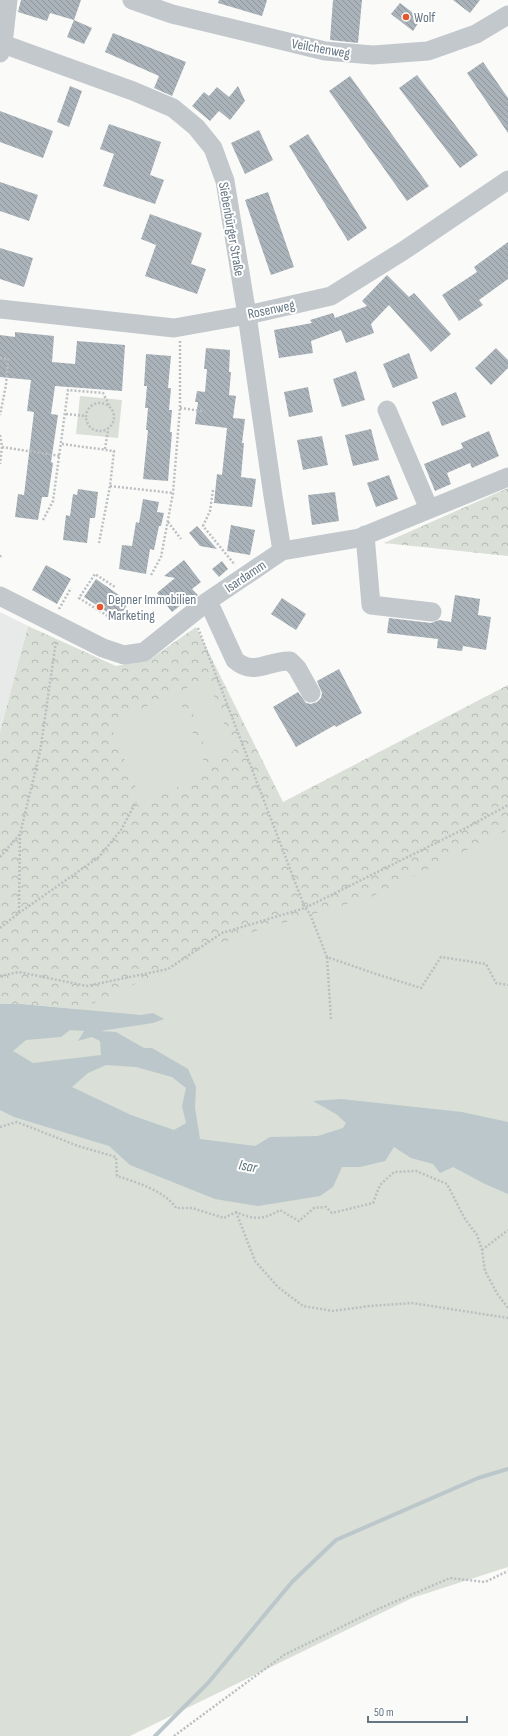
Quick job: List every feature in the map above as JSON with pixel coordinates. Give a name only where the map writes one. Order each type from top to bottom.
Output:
[{"type":"street","points":[[1,47],[8,0]]},
{"type":"street","name":"Veilchenweg","points":[[132,0],[172,14],[325,51],[373,55],[428,51],[476,34],[508,15]]},
{"type":"street","name":"Siebenbürger Straße","points":[[1,47],[133,91],[173,108],[196,127],[213,148],[225,181],[247,315],[282,551]]},
{"type":"street","name":"Rosenweg","points":[[0,309],[167,327],[180,327],[247,315],[332,296],[403,251],[508,180]]},
{"type":"street","points":[[387,410],[429,509]]},
{"type":"street","name":"Isardamm","points":[[0,596],[103,648],[124,655],[144,652],[208,601],[282,551],[359,538],[508,477]]},
{"type":"street","points":[[365,535],[371,605],[432,612]]},
{"type":"street","points":[[208,601],[235,660],[241,665],[258,668],[284,661],[290,661],[297,668],[311,693]]},
{"type":"path","points":[[152,575],[161,556],[173,493],[180,408],[180,327]]},
{"type":"path","points":[[0,358],[8,359],[6,385],[0,415]]},
{"type":"path","points":[[43,520],[53,501],[62,444],[68,390],[103,393],[113,410],[115,419],[108,430],[106,449]]},
{"type":"path","points":[[108,430],[99,432],[95,430],[88,424],[86,416],[90,408],[98,403],[106,404],[110,407]]},
{"type":"path","points":[[180,408],[202,411]]},
{"type":"path","points":[[66,414],[86,416]]},
{"type":"path","points":[[0,435],[2,447],[0,464]]},
{"type":"path","points":[[62,444],[114,451],[110,486],[99,543]]},
{"type":"path","points":[[2,447],[60,456]]},
{"type":"path","points":[[110,486],[173,493]]},
{"type":"path","points":[[213,490],[210,511],[203,526],[244,576]]},
{"type":"path","points":[[168,522],[181,538]]},
{"type":"path","points":[[111,618],[79,598],[95,574],[115,587]]},
{"type":"path","points":[[18,913],[20,834],[40,752],[55,624],[71,588]]},
{"type":"path","points":[[192,614],[305,908],[310,914],[327,957],[331,1020]]},
{"type":"path","points":[[0,928],[18,913],[99,857],[121,830],[136,802]]},
{"type":"path","points":[[0,976],[19,972],[87,986],[168,969],[222,933],[305,908],[466,828],[508,805]]},
{"type":"path","points":[[0,857],[20,834]]},
{"type":"path","points":[[327,957],[420,988],[441,957],[486,964],[496,983],[508,985]]},
{"type":"path","points":[[0,1127],[16,1122],[78,1146],[116,1156],[117,1176],[146,1186],[172,1202],[176,1208],[192,1208],[224,1218],[236,1212],[250,1218],[269,1217],[280,1210],[299,1221],[314,1208],[326,1207],[332,1212],[373,1203],[380,1186],[394,1172],[416,1171],[447,1184],[465,1219],[477,1235],[482,1250],[486,1271],[498,1296],[508,1308]]},
{"type":"path","points":[[236,1212],[255,1261],[278,1287],[303,1306],[333,1311],[370,1306],[412,1303],[508,1318]]},
{"type":"path","points":[[482,1250],[508,1230]]},
{"type":"path","points":[[174,1736],[284,1655],[378,1609],[450,1578],[485,1582],[508,1571]]},
{"type":"shaded area","points":[[0,612],[28,626],[0,732]]},
{"type":"green space","points":[[80,396],[122,400],[118,438],[76,434]]},
{"type":"green space","points":[[508,488],[508,556],[384,543]]},
{"type":"green space","points":[[28,626],[116,666],[149,660],[196,627],[283,802],[508,685],[508,1073],[141,1015],[22,1004],[0,1004],[0,732]]},
{"type":"green space","points":[[208,680],[234,751],[210,760],[184,689]]},
{"type":"green space","points":[[177,694],[209,774],[142,802],[109,722]]},
{"type":"green space","points":[[508,830],[508,1567],[412,1598],[130,1736],[0,1736],[0,1016],[68,1015],[239,936],[371,897]]},
{"type":"water","name":"Isar","points":[[0,1004],[22,1004],[141,1015],[153,1013],[164,1019],[153,1023],[100,1031],[116,1032],[144,1048],[152,1048],[188,1069],[196,1087],[195,1108],[200,1139],[255,1146],[270,1137],[318,1136],[343,1128],[346,1123],[336,1114],[313,1101],[341,1099],[462,1112],[508,1122],[508,1194],[453,1167],[440,1173],[433,1164],[411,1158],[394,1147],[385,1161],[360,1167],[342,1167],[333,1187],[320,1196],[258,1206],[215,1199],[130,1165],[109,1146],[14,1117],[0,1110]],"holes":[[[70,1030],[84,1031],[78,1041],[92,1037],[100,1041],[101,1055],[33,1063],[13,1051],[26,1040],[61,1037]],[[106,1065],[136,1067],[172,1077],[186,1088],[182,1106],[186,1123],[174,1130],[131,1115],[72,1087],[88,1073]]]},
{"type":"building","points":[[21,0],[81,0],[74,20],[50,13],[47,21],[18,12]]},
{"type":"building","points":[[219,0],[267,0],[262,16],[218,3]]},
{"type":"building","points":[[333,0],[362,0],[358,43],[330,40]]},
{"type":"building","points":[[453,0],[480,0],[470,13]]},
{"type":"building","name":"Wolf","points":[[400,3],[421,19],[413,31],[391,14]]},
{"type":"building","points":[[74,20],[92,28],[84,44],[67,37]]},
{"type":"building","points":[[113,33],[186,62],[172,96],[154,88],[159,76],[105,52]]},
{"type":"building","points":[[483,62],[508,98],[508,133],[467,73]]},
{"type":"building","points":[[417,75],[478,155],[460,168],[399,88]]},
{"type":"building","points":[[350,76],[429,186],[407,201],[329,91]]},
{"type":"building","points":[[70,86],[82,91],[69,127],[57,122]]},
{"type":"building","points":[[238,86],[245,101],[230,120],[219,111],[210,121],[192,106],[204,92],[209,96],[217,87],[229,97]]},
{"type":"building","points":[[0,111],[53,131],[43,158],[0,142]]},
{"type":"building","points":[[109,124],[161,142],[150,175],[164,180],[155,204],[103,186],[114,154],[100,149]]},
{"type":"building","points":[[259,130],[273,160],[245,174],[231,143]]},
{"type":"building","points":[[308,134],[367,228],[348,241],[289,146]]},
{"type":"building","points":[[0,182],[38,195],[29,221],[0,211]]},
{"type":"building","points":[[268,192],[294,267],[271,275],[245,200]]},
{"type":"building","points":[[150,214],[202,233],[191,264],[206,269],[197,294],[145,276],[156,245],[141,239]]},
{"type":"building","points":[[508,242],[508,279],[479,300],[483,305],[459,321],[442,295],[477,272],[474,267]]},
{"type":"building","points":[[0,248],[33,258],[24,287],[0,279]]},
{"type":"building","points":[[387,275],[409,297],[414,293],[451,334],[431,352],[389,305],[371,324],[374,333],[346,343],[341,330],[311,341],[313,353],[279,358],[274,330],[312,323],[310,320],[333,313],[335,318],[367,306],[362,301]]},
{"type":"building","points":[[15,332],[54,336],[52,362],[75,364],[77,341],[125,345],[122,391],[55,386],[51,414],[58,415],[51,462],[53,463],[48,497],[42,497],[38,520],[15,517],[18,494],[24,495],[34,412],[27,411],[31,380],[0,377],[0,335],[15,337]]},
{"type":"building","points":[[206,348],[230,350],[229,372],[231,372],[229,395],[236,396],[233,418],[245,419],[242,443],[244,443],[241,477],[256,479],[252,507],[214,503],[217,474],[222,475],[227,428],[195,424],[198,402],[195,402],[197,391],[205,392],[207,369],[204,369]]},
{"type":"building","points":[[496,348],[508,360],[508,368],[491,385],[475,368]]},
{"type":"building","points":[[409,353],[418,378],[393,388],[383,364]]},
{"type":"building","points":[[146,354],[171,356],[168,388],[171,388],[169,410],[172,410],[170,432],[172,432],[168,481],[143,479],[148,430],[146,430],[148,408],[145,408],[147,386],[144,386]]},
{"type":"building","points":[[356,371],[365,400],[342,407],[333,379]]},
{"type":"building","points":[[308,387],[313,412],[289,417],[284,392]]},
{"type":"building","points":[[456,392],[466,417],[442,426],[432,402]]},
{"type":"building","points":[[371,429],[379,460],[353,466],[345,435]]},
{"type":"building","points":[[489,431],[499,456],[472,468],[470,463],[447,473],[451,484],[435,491],[424,464],[463,448],[461,443]]},
{"type":"building","points":[[322,436],[328,465],[303,470],[297,440]]},
{"type":"building","points":[[389,475],[398,499],[376,507],[367,483]]},
{"type":"building","points":[[78,489],[98,492],[95,518],[90,518],[87,543],[63,540],[66,515],[70,516],[73,494],[77,495]]},
{"type":"building","points":[[335,492],[339,521],[312,525],[308,495]]},
{"type":"building","points":[[143,499],[159,502],[157,512],[164,513],[161,526],[159,526],[154,550],[150,549],[146,574],[119,569],[122,545],[132,546],[136,522],[139,523]]},
{"type":"building","points":[[231,525],[255,530],[250,555],[227,551]]},
{"type":"building","points":[[197,526],[217,549],[200,546],[189,533]]},
{"type":"building","points":[[184,560],[201,582],[192,589],[198,595],[188,603],[186,601],[172,612],[157,593],[175,578],[164,576]]},
{"type":"building","points":[[222,561],[228,569],[219,577],[212,569]]},
{"type":"building","points":[[46,565],[71,579],[57,604],[32,590]]},
{"type":"building","points":[[96,579],[129,602],[118,619],[84,597]]},
{"type":"building","points":[[455,595],[480,599],[478,615],[491,617],[486,650],[463,646],[462,651],[437,648],[438,639],[387,633],[389,618],[431,623],[439,620],[451,622]]},
{"type":"building","points":[[282,598],[306,614],[296,630],[271,614]]},
{"type":"building","points":[[339,669],[362,713],[336,727],[335,725],[296,747],[273,707],[298,692],[306,703],[311,704],[317,702],[321,698],[322,693],[317,681]]},
{"type":"waterway","points":[[155,1736],[208,1683],[292,1582],[336,1540],[478,1478],[508,1469]]},
{"type":"place","name":"Wolf","points":[[406,17]]},
{"type":"place","name":"Depner Immobilien Marketing","points":[[100,607]]}]
